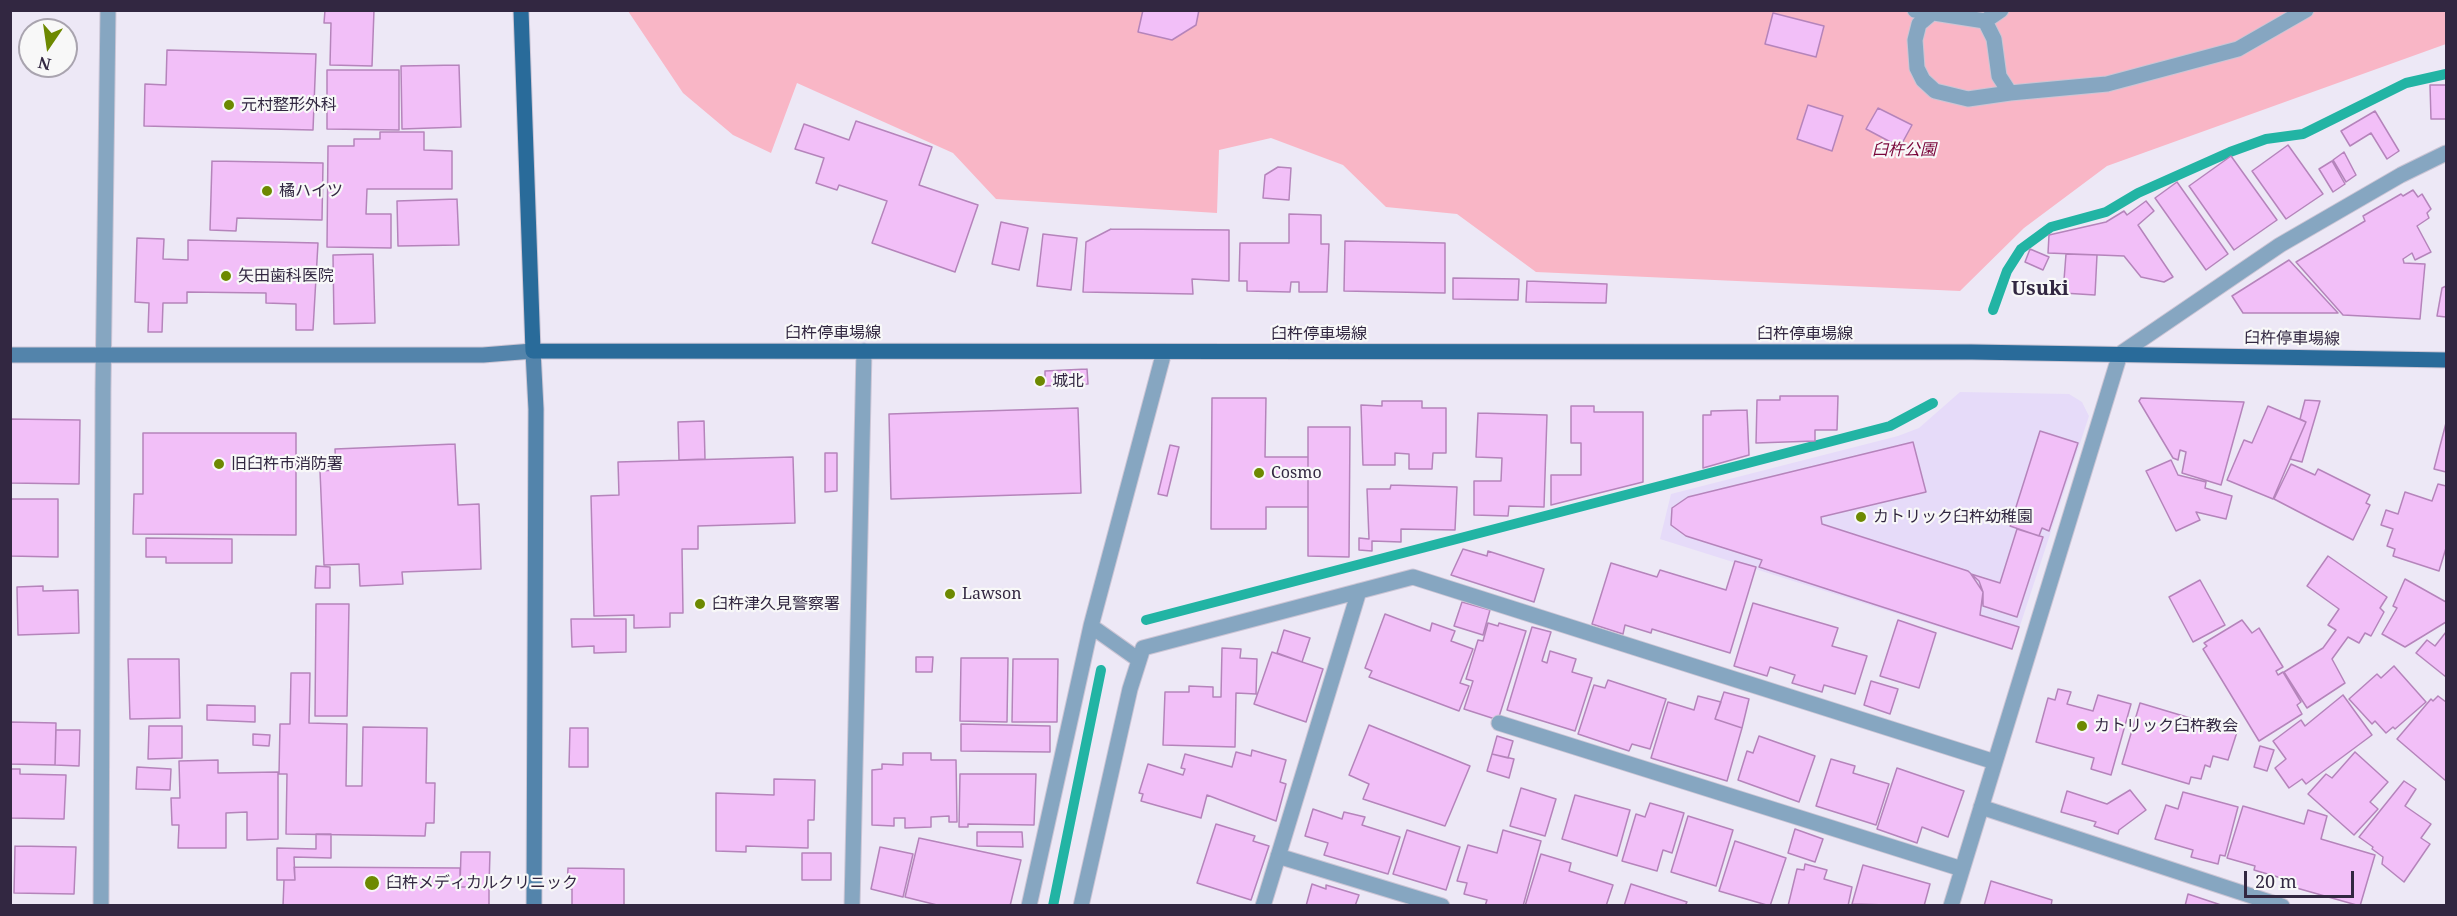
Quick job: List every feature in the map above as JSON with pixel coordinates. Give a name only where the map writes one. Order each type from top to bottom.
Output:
[{"type":"main road","points":[[521,10],[533,351]]},
{"type":"main road","name":"臼杵停車場線","points":[[533,351],[2120,354],[2446,360]]},
{"type":"street","points":[[101,906],[108,10]]},
{"type":"street","points":[[1915,10],[1985,21],[2001,10]]},
{"type":"street","points":[[1932,13],[1920,24],[1915,40],[1917,68],[1923,80],[1935,91],[1968,99],[2107,84],[2238,49],[2306,10]]},
{"type":"street","points":[[1985,21],[1995,39],[1999,76],[2010,93]]},
{"type":"street","points":[[1951,906],[2120,354],[2280,245],[2401,175],[2446,153]]},
{"type":"street","points":[[10,355],[483,355],[533,351],[536,409],[534,906]]},
{"type":"street","points":[[852,906],[864,351]]},
{"type":"street","points":[[1029,906],[1091,626],[1164,352]]},
{"type":"street","points":[[1081,906],[1130,689],[1143,648],[1413,577],[1995,762]]},
{"type":"street","points":[[1263,906],[1359,591]]},
{"type":"street","points":[[1091,626],[1139,660]]},
{"type":"street","points":[[1499,723],[1962,869]]},
{"type":"street","points":[[1981,807],[2282,906]]},
{"type":"street","points":[[1278,856],[1442,906]]},
{"type":"shaded area","name":"カトリック臼杵幼稚園","points":[[1960,392],[2069,394],[2082,402],[2089,416],[2012,650],[1660,539],[1671,494],[1898,436],[1919,428]]},
{"type":"green space","name":"臼杵公園","points":[[2446,10],[2446,44],[2107,166],[2024,228],[1960,291],[1536,272],[1457,214],[1386,207],[1343,165],[1271,138],[1219,150],[1217,213],[996,199],[953,153],[797,83],[771,153],[733,135],[683,93],[628,11]]},
{"type":"building","points":[[325,10],[374,10],[372,66],[330,65],[331,23],[324,23]]},
{"type":"building","points":[[1143,10],[1199,10],[1196,25],[1172,40],[1138,32]]},
{"type":"building","points":[[1773,13],[1824,26],[1816,57],[1765,44]]},
{"type":"building","name":"元村整形外科","points":[[167,50],[316,54],[313,130],[144,126],[145,84],[166,85]]},
{"type":"building","points":[[459,65],[461,127],[402,129],[401,66]]},
{"type":"building","points":[[327,70],[399,70],[399,130],[327,129]]},
{"type":"building","points":[[2430,85],[2446,85],[2446,119],[2431,119]]},
{"type":"building","points":[[1808,105],[1843,116],[1832,151],[1797,139]]},
{"type":"building","points":[[1878,108],[1912,125],[1900,147],[1866,129]]},
{"type":"building","points":[[2375,111],[2399,151],[2387,159],[2371,133],[2350,146],[2341,131]]},
{"type":"building","points":[[856,121],[932,147],[919,185],[978,205],[955,272],[872,243],[887,201],[839,185],[837,190],[816,183],[824,158],[795,149],[804,124],[849,140]]},
{"type":"building","points":[[380,132],[424,132],[424,150],[452,151],[452,189],[367,189],[366,214],[391,214],[391,248],[327,247],[328,146],[354,146],[354,139],[380,139]]},
{"type":"building","points":[[2288,145],[2323,194],[2286,219],[2252,171]]},
{"type":"building","points":[[2344,152],[2356,175],[2346,182],[2333,160]]},
{"type":"building","points":[[2231,156],[2277,220],[2234,250],[2189,186]]},
{"type":"building","name":"橘ハイツ","points":[[212,161],[323,163],[322,220],[237,218],[236,231],[210,230]]},
{"type":"building","points":[[2332,161],[2345,184],[2333,192],[2319,169]]},
{"type":"building","points":[[1278,167],[1291,168],[1289,200],[1263,198],[1265,175]]},
{"type":"building","points":[[2177,182],[2228,254],[2206,270],[2155,198]]},
{"type":"building","points":[[2413,190],[2418,197],[2422,194],[2431,209],[2427,213],[2429,218],[2417,226],[2431,252],[2415,260],[2412,253],[2403,259],[2404,263],[2425,264],[2420,319],[2343,315],[2296,262],[2365,221],[2363,216],[2401,194],[2403,196]]},
{"type":"building","points":[[457,199],[459,245],[398,246],[397,201]]},
{"type":"building","points":[[2146,201],[2154,211],[2138,225],[2173,277],[2164,282],[2141,277],[2124,256],[2048,253],[2049,235],[2106,222],[2124,211],[2127,215]]},
{"type":"building","points":[[1289,214],[1321,215],[1321,244],[1329,244],[1327,292],[1299,292],[1299,282],[1291,282],[1290,292],[1247,291],[1247,281],[1239,281],[1240,243],[1289,243]]},
{"type":"building","points":[[1001,222],[1028,228],[1019,270],[992,264]]},
{"type":"building","points":[[1111,229],[1229,230],[1229,281],[1192,279],[1193,294],[1083,292],[1086,242]]},
{"type":"building","points":[[1043,234],[1077,238],[1071,290],[1037,286]]},
{"type":"building","name":"矢田歯科医院","points":[[137,238],[164,239],[163,259],[188,260],[188,240],[318,243],[313,330],[296,330],[296,304],[266,303],[266,293],[187,292],[187,303],[163,303],[162,332],[148,332],[149,303],[135,302]]},
{"type":"building","points":[[1345,241],[1445,243],[1445,293],[1344,291]]},
{"type":"building","points":[[2030,249],[2049,257],[2043,270],[2025,262]]},
{"type":"building","points":[[373,254],[375,323],[334,324],[333,255]]},
{"type":"building","points":[[2066,254],[2097,255],[2095,295],[2063,293]]},
{"type":"building","points":[[2289,260],[2338,313],[2243,313],[2232,296]]},
{"type":"building","points":[[1453,278],[1519,279],[1518,300],[1453,299]]},
{"type":"building","points":[[1527,281],[1607,284],[1606,303],[1526,302]]},
{"type":"building","points":[[2446,286],[2446,317],[2437,316],[2442,288]]},
{"type":"building","points":[[1087,369],[1088,384],[1045,386],[1045,371]]},
{"type":"building","points":[[1780,396],[1838,396],[1837,430],[1815,430],[1815,441],[1756,443],[1757,400],[1780,400]]},
{"type":"building","points":[[1212,398],[1266,398],[1265,457],[1308,457],[1308,507],[1266,507],[1266,529],[1211,529]]},
{"type":"building","points":[[2141,398],[2244,402],[2221,485],[2182,473],[2186,452],[2180,450],[2178,460],[2173,458],[2139,401]]},
{"type":"building","points":[[2305,400],[2320,401],[2302,462],[2290,459],[2306,422],[2300,419]]},
{"type":"building","points":[[1382,401],[1422,401],[1422,408],[1446,408],[1446,453],[1433,453],[1432,469],[1409,469],[1409,454],[1395,453],[1395,465],[1363,465],[1361,405],[1382,406]]},
{"type":"building","points":[[1571,406],[1594,406],[1594,412],[1643,412],[1643,482],[1551,505],[1551,475],[1581,475],[1581,443],[1571,443]]},
{"type":"building","points":[[2268,406],[2306,422],[2273,499],[2227,480],[2244,440],[2252,443]]},
{"type":"building","points":[[1078,408],[1081,493],[891,499],[889,414]]},
{"type":"building","points":[[1747,410],[1749,455],[1703,468],[1703,415],[1711,415],[1711,411]]},
{"type":"building","points":[[1478,413],[1547,415],[1544,507],[1509,506],[1508,516],[1474,515],[1474,481],[1501,481],[1502,458],[1476,457]]},
{"type":"building","points":[[10,419],[80,420],[79,484],[10,483]]},
{"type":"building","points":[[704,421],[705,459],[679,460],[678,422]]},
{"type":"building","points":[[2446,423],[2446,472],[2434,469]]},
{"type":"building","points":[[1308,427],[1350,427],[1349,557],[1308,556]]},
{"type":"building","points":[[2040,431],[2078,443],[2049,531],[2042,528],[2039,536],[2010,526]]},
{"type":"building","name":"旧臼杵市消防署","points":[[143,433],[296,433],[296,535],[133,534],[134,494],[143,494]]},
{"type":"building","points":[[1913,442],[1926,492],[1821,517],[1822,524],[1968,571],[1979,581],[1983,592],[1980,615],[2019,627],[2012,649],[1759,567],[1762,560],[1686,536],[1671,525],[1672,508],[1688,497]]},
{"type":"building","points":[[455,444],[458,505],[479,504],[481,569],[402,572],[403,584],[360,586],[359,564],[324,565],[320,471],[336,470],[335,449]]},
{"type":"building","points":[[1170,445],[1179,447],[1167,496],[1158,494]]},
{"type":"building","points":[[825,453],[837,453],[837,491],[825,492]]},
{"type":"building","points":[[793,457],[795,523],[698,526],[698,549],[682,549],[683,613],[670,613],[670,627],[634,628],[634,615],[594,616],[591,496],[619,495],[618,462]]},
{"type":"building","points":[[2171,460],[2178,475],[2206,482],[2205,488],[2232,496],[2226,519],[2196,512],[2200,520],[2176,531],[2146,471]]},
{"type":"building","points":[[2291,464],[2315,475],[2318,469],[2370,495],[2366,503],[2370,505],[2353,540],[2274,499]]},
{"type":"building","points":[[2438,484],[2446,486],[2446,548],[2439,571],[2393,556],[2395,549],[2387,546],[2393,529],[2381,525],[2386,510],[2398,514],[2405,492],[2432,501]]},
{"type":"building","points":[[1391,485],[1457,487],[1455,530],[1401,529],[1401,542],[1372,541],[1372,551],[1359,550],[1359,538],[1369,539],[1367,489],[1390,489]]},
{"type":"building","points":[[10,499],[58,499],[58,557],[10,556]]},
{"type":"building","points":[[2017,529],[2043,537],[2017,617],[1983,606],[1983,592],[1971,574],[2000,583]]},
{"type":"building","points":[[146,538],[232,539],[232,563],[166,563],[166,557],[146,557]]},
{"type":"building","points":[[1463,549],[1487,556],[1488,551],[1544,569],[1534,602],[1451,575]]},
{"type":"building","points":[[2328,556],[2387,597],[2380,608],[2384,612],[2371,636],[2365,633],[2359,643],[2348,637],[2332,659],[2345,683],[2307,708],[2284,672],[2323,648],[2336,630],[2328,625],[2339,609],[2307,586]]},
{"type":"building","points":[[1735,561],[1756,567],[1730,653],[1652,629],[1651,633],[1625,625],[1623,634],[1592,624],[1611,563],[1657,577],[1660,570],[1726,590]]},
{"type":"building","points":[[316,566],[330,567],[330,588],[315,588]]},
{"type":"building","points":[[2405,579],[2446,602],[2446,622],[2405,647],[2382,634],[2397,608],[2393,606]]},
{"type":"building","points":[[2200,580],[2225,625],[2193,642],[2169,597]]},
{"type":"building","points":[[43,586],[43,591],[78,590],[79,633],[18,635],[17,587]]},
{"type":"building","points":[[1462,602],[1490,610],[1483,635],[1454,626]]},
{"type":"building","points":[[1753,603],[1838,628],[1832,646],[1867,656],[1855,694],[1824,685],[1822,692],[1792,683],[1795,675],[1770,667],[1767,676],[1734,666]]},
{"type":"building","points":[[316,604],[349,604],[347,716],[315,716]]},
{"type":"building","points":[[1385,614],[1430,631],[1432,623],[1455,631],[1451,641],[1473,649],[1460,683],[1469,686],[1459,711],[1369,677],[1372,671],[1365,668]]},
{"type":"building","points":[[571,619],[626,619],[626,652],[594,653],[594,646],[572,647]]},
{"type":"building","points":[[1898,620],[1936,633],[1919,688],[1880,676]]},
{"type":"building","points":[[2242,620],[2252,633],[2259,628],[2283,667],[2276,671],[2278,675],[2283,672],[2301,702],[2297,705],[2302,714],[2259,741],[2203,649],[2207,646],[2204,643]]},
{"type":"building","points":[[1488,623],[1498,626],[1499,623],[1526,631],[1498,720],[1464,709],[1473,681],[1466,679],[1478,640],[1483,641]]},
{"type":"building","points":[[1532,627],[1551,632],[1542,661],[1547,663],[1550,651],[1576,659],[1572,672],[1592,678],[1575,731],[1507,710]]},
{"type":"building","points":[[1284,630],[1310,638],[1302,662],[1277,653]]},
{"type":"building","points":[[2446,632],[2446,677],[2416,653],[2427,640],[2435,646]]},
{"type":"building","points":[[1222,648],[1241,649],[1240,658],[1257,659],[1256,694],[1236,693],[1235,747],[1163,745],[1165,692],[1189,692],[1189,686],[1213,687],[1213,697],[1221,697]]},
{"type":"building","points":[[1272,652],[1323,669],[1306,722],[1254,704]]},
{"type":"building","points":[[916,657],[933,657],[932,672],[916,672]]},
{"type":"building","points":[[961,658],[1008,658],[1007,722],[960,721]]},
{"type":"building","points":[[128,659],[179,659],[180,718],[130,719]]},
{"type":"building","points":[[1013,659],[1058,659],[1057,722],[1012,722]]},
{"type":"building","points":[[2394,666],[2426,702],[2395,729],[2393,727],[2386,733],[2375,721],[2372,724],[2349,699],[2377,674],[2381,678]]},
{"type":"building","points":[[291,673],[310,673],[309,723],[347,724],[346,786],[362,786],[363,727],[427,728],[426,783],[435,783],[434,823],[426,823],[425,836],[286,834],[287,774],[279,774],[280,724],[290,724]]},
{"type":"building","points":[[1608,680],[1666,699],[1650,749],[1632,744],[1629,751],[1578,734],[1594,685],[1605,688]]},
{"type":"building","points":[[1871,681],[1898,689],[1890,714],[1864,705]]},
{"type":"building","name":"カトリック臼杵教会","points":[[2058,689],[2071,692],[2067,704],[2093,711],[2098,695],[2131,704],[2111,775],[2091,769],[2094,758],[2036,742],[2048,698],[2055,700]]},
{"type":"building","points":[[1724,692],[1749,699],[1742,728],[1715,719]]},
{"type":"building","points":[[2343,695],[2372,735],[2306,784],[2302,779],[2289,788],[2275,768],[2286,759],[2273,741],[2301,720],[2305,726]]},
{"type":"building","points":[[1698,696],[1721,702],[1715,719],[1742,728],[1727,781],[1651,758],[1668,702],[1694,710]]},
{"type":"building","points":[[2438,696],[2446,702],[2446,781],[2397,739],[2431,699],[2433,701]]},
{"type":"building","points":[[2140,703],[2237,732],[2228,760],[2213,756],[2210,767],[2205,765],[2201,779],[2191,777],[2189,784],[2122,764]]},
{"type":"building","points":[[207,705],[255,706],[255,722],[207,720]]},
{"type":"building","points":[[10,722],[56,723],[55,765],[10,764]]},
{"type":"building","points":[[961,724],[1050,726],[1050,752],[961,751]]},
{"type":"building","points":[[1369,725],[1470,766],[1445,826],[1363,799],[1369,784],[1349,775]]},
{"type":"building","points":[[149,726],[182,726],[182,758],[148,759]]},
{"type":"building","points":[[570,728],[588,728],[588,767],[569,767]]},
{"type":"building","points":[[56,730],[80,730],[79,766],[55,765]]},
{"type":"building","points":[[253,734],[270,735],[269,746],[253,745]]},
{"type":"building","points":[[1497,736],[1513,741],[1508,758],[1492,754]]},
{"type":"building","points":[[1759,736],[1815,756],[1799,802],[1738,780],[1747,751],[1753,753]]},
{"type":"building","points":[[2260,746],[2274,750],[2267,771],[2254,767]]},
{"type":"building","points":[[1252,750],[1286,760],[1280,782],[1286,784],[1276,821],[1207,795],[1201,818],[1141,801],[1143,794],[1139,793],[1148,764],[1183,775],[1185,769],[1181,768],[1185,754],[1232,767],[1236,752],[1251,756]]},
{"type":"building","points":[[2355,752],[2388,782],[2370,802],[2378,809],[2354,835],[2308,794],[2326,774],[2332,778]]},
{"type":"building","points":[[903,753],[931,753],[931,760],[956,760],[957,822],[949,822],[949,816],[931,817],[931,827],[905,828],[905,818],[894,818],[894,826],[872,825],[872,770],[882,769],[882,764],[903,765]]},
{"type":"building","points":[[1492,754],[1514,759],[1509,778],[1487,771]]},
{"type":"building","points":[[1831,759],[1855,766],[1853,773],[1889,784],[1876,825],[1816,806]]},
{"type":"building","points":[[218,760],[218,773],[278,772],[278,839],[247,840],[247,812],[226,813],[226,848],[178,848],[179,825],[172,825],[171,798],[180,798],[179,761]]},
{"type":"building","points":[[137,767],[171,769],[170,790],[136,789]]},
{"type":"building","points":[[1897,768],[1964,791],[1948,837],[1922,827],[1917,843],[1877,829]]},
{"type":"building","points":[[10,769],[20,769],[20,774],[66,775],[64,819],[10,818]]},
{"type":"building","points":[[960,774],[1036,774],[1034,825],[968,824],[968,827],[959,827]]},
{"type":"building","points":[[774,779],[815,780],[814,820],[808,820],[808,848],[746,846],[746,852],[716,851],[716,793],[774,795]]},
{"type":"building","points":[[2404,781],[2416,789],[2405,806],[2431,824],[2421,838],[2430,844],[2404,882],[2382,864],[2383,857],[2372,849],[2373,847],[2359,837]]},
{"type":"building","points":[[1521,788],[1556,799],[1545,836],[1510,826]]},
{"type":"building","points":[[2130,790],[2146,810],[2119,830],[2118,834],[2094,826],[2096,822],[2061,812],[2067,791],[2107,804]]},
{"type":"building","points":[[2183,792],[2238,807],[2225,856],[2220,855],[2218,864],[2191,857],[2193,850],[2155,839],[2166,805],[2178,809]]},
{"type":"building","points":[[1575,795],[1630,810],[1617,856],[1562,839]]},
{"type":"building","points":[[1650,803],[1684,813],[1672,853],[1663,850],[1657,871],[1622,861],[1636,814],[1645,817]]},
{"type":"building","points":[[2243,806],[2304,824],[2308,810],[2327,816],[2321,839],[2375,855],[2360,906],[2286,885],[2288,880],[2254,870],[2255,866],[2227,858]]},
{"type":"building","points":[[1313,809],[1342,819],[1344,812],[1365,817],[1362,825],[1400,837],[1388,874],[1324,855],[1328,843],[1305,836]]},
{"type":"building","points":[[1688,816],[1733,830],[1716,886],[1671,872]]},
{"type":"building","points":[[1216,824],[1255,836],[1253,841],[1269,846],[1251,900],[1197,883]]},
{"type":"building","points":[[1795,829],[1823,839],[1815,862],[1788,853]]},
{"type":"building","points":[[1407,830],[1460,847],[1446,890],[1393,874]]},
{"type":"building","points":[[1503,830],[1541,841],[1523,906],[1485,906],[1487,900],[1464,894],[1467,883],[1457,881],[1468,845],[1497,853]]},
{"type":"building","points":[[977,832],[1022,832],[1023,847],[977,846]]},
{"type":"building","points":[[316,834],[331,834],[331,858],[294,857],[295,880],[277,880],[277,848],[316,849]]},
{"type":"building","points":[[919,838],[1021,860],[1010,906],[941,906],[905,897]]},
{"type":"building","points":[[1735,841],[1786,858],[1770,906],[1719,891]]},
{"type":"building","points":[[15,846],[76,847],[74,894],[14,893]]},
{"type":"building","points":[[880,847],[913,854],[903,897],[871,889]]},
{"type":"building","points":[[461,852],[490,852],[489,887],[460,887]]},
{"type":"building","points":[[802,853],[831,853],[831,880],[802,880]]},
{"type":"building","points":[[1541,854],[1571,863],[1569,871],[1613,885],[1606,906],[1525,906]]},
{"type":"building","points":[[1805,864],[1827,870],[1824,879],[1852,887],[1848,906],[1788,906],[1797,869],[1804,870]]},
{"type":"building","points":[[1863,865],[1930,884],[1924,906],[1852,904]]},
{"type":"building","name":"臼杵メディカルクリニック","points":[[294,867],[460,868],[460,887],[489,887],[489,906],[283,906],[284,880],[295,880]]},
{"type":"building","points":[[568,868],[624,869],[624,906],[572,906],[572,889],[567,889]]},
{"type":"building","points":[[1991,881],[2052,900],[2051,906],[1984,906]]},
{"type":"building","points":[[1312,884],[1326,889],[1326,885],[1359,895],[1355,906],[1306,906]]},
{"type":"building","points":[[1631,884],[1687,902],[1685,906],[1624,906]]},
{"type":"building","points":[[2188,894],[2221,905],[2185,906]]},
{"type":"waterway","points":[[1993,310],[2007,271],[2021,249],[2051,227],[2106,212],[2138,193],[2230,152],[2266,139],[2303,134],[2406,83],[2446,74]]},
{"type":"waterway","points":[[1146,620],[1890,426],[1933,403]]},
{"type":"waterway","points":[[1053,906],[1101,670]]},
{"type":"place","name":"元村整形外科","points":[[229,105]]},
{"type":"place","name":"橘ハイツ","points":[[267,191]]},
{"type":"place","name":"矢田歯科医院","points":[[226,276]]},
{"type":"place","name":"城北","points":[[1040,381]]},
{"type":"place","name":"旧臼杵市消防署","points":[[219,464]]},
{"type":"place","name":"Cosmo","points":[[1259,473]]},
{"type":"place","name":"カトリック臼杵幼稚園","points":[[1861,517]]},
{"type":"place","name":"Lawson","points":[[950,594]]},
{"type":"place","name":"臼杵津久見警察署","points":[[700,604]]},
{"type":"place","name":"カトリック臼杵教会","points":[[2082,726]]},
{"type":"place","name":"臼杵メディカルクリニック","points":[[372,883]]},
{"type":"district","name":"Usuki","points":[[2040,289]]}]
